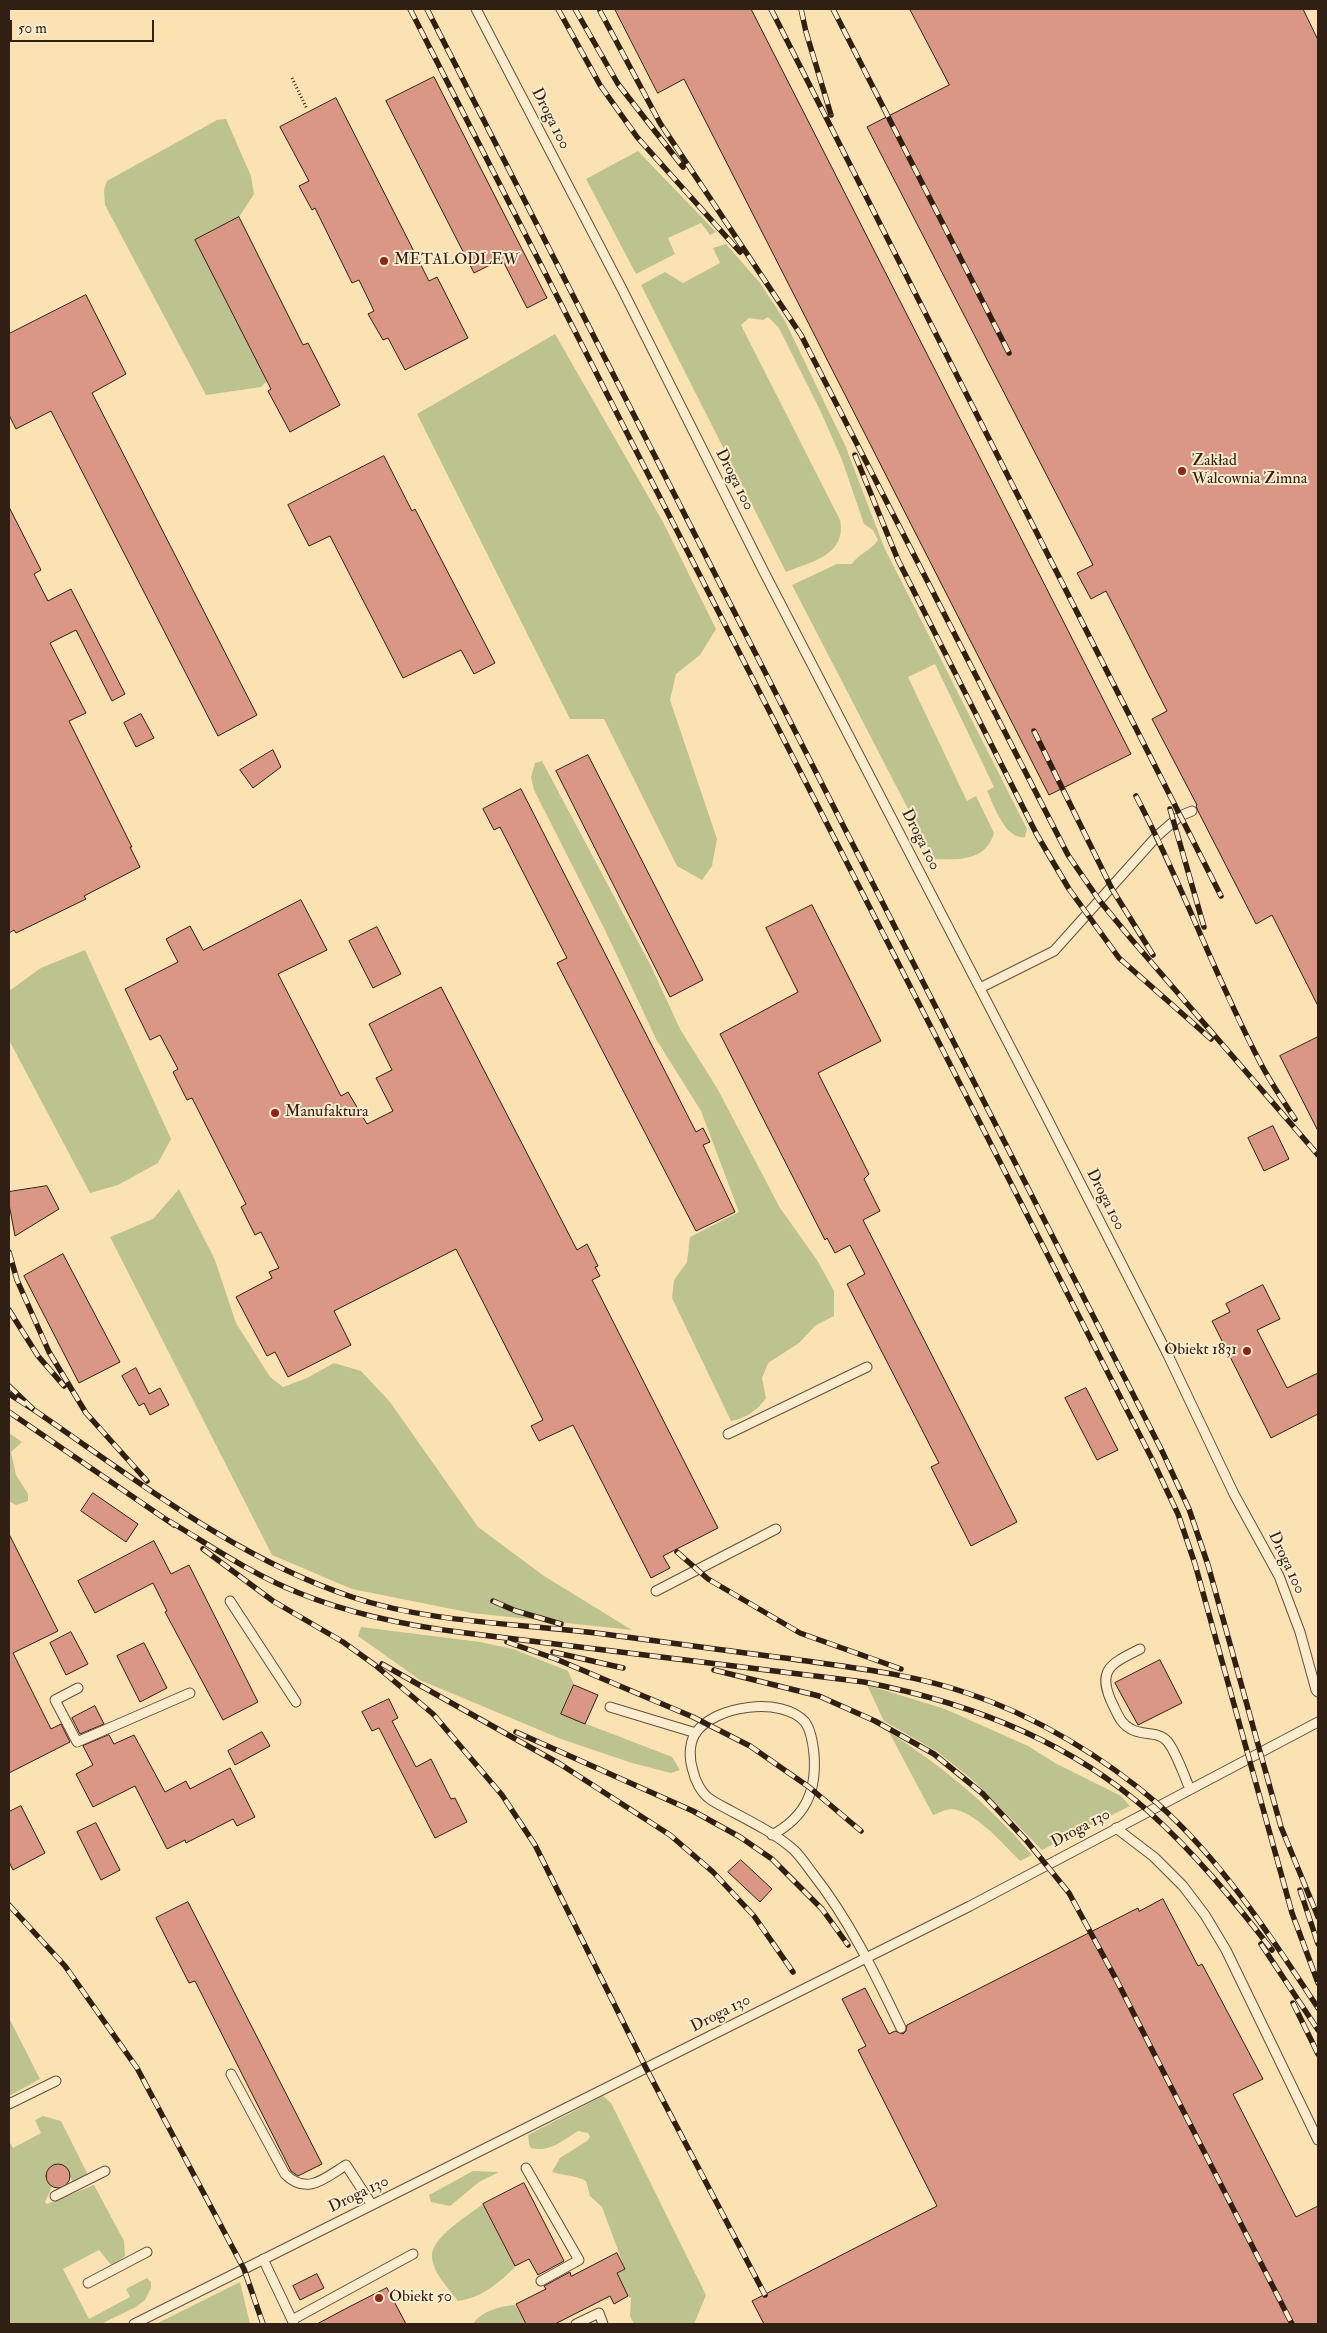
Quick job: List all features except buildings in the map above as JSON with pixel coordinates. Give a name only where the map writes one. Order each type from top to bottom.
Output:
[{"type":"lane","name":"Droga 100","points":[[476,9],[622,289],[764,572],[1167,1353],[1234,1494],[1279,1576],[1300,1632],[1318,1692]]},
{"type":"lane","points":[[980,988],[1054,951],[1157,836],[1180,816],[1192,811]]},
{"type":"lane","points":[[728,1434],[867,1367]]},
{"type":"lane","points":[[656,1591],[776,1530]]},
{"type":"lane","points":[[230,1601],[296,1702]]},
{"type":"lane","points":[[1140,1649],[1114,1662],[1108,1668],[1105,1675],[1107,1693],[1122,1722],[1132,1730],[1145,1734],[1159,1735],[1168,1742],[1190,1789]]},
{"type":"lane","points":[[78,1688],[55,1700],[77,1742],[190,1693]]},
{"type":"lane","points":[[772,1835],[790,1825],[803,1810],[812,1790],[815,1766],[813,1742],[805,1722],[787,1710],[766,1706],[726,1712],[708,1721],[696,1733],[690,1750],[692,1770],[700,1788],[709,1799],[772,1835],[794,1851],[833,1899],[867,1958],[901,2028]]},
{"type":"lane","points":[[610,1707],[696,1733]]},
{"type":"lane","name":"Droga 130","points":[[134,2324],[970,1906],[1318,1722]]},
{"type":"lane","points":[[1116,1828],[1160,1863],[1183,1886],[1205,1915],[1226,1950],[1318,2140]]},
{"type":"lane","points":[[231,2074],[285,2174],[293,2182],[302,2185],[320,2182],[346,2165],[372,2205]]},
{"type":"lane","points":[[9,2104],[56,2081]]},
{"type":"lane","points":[[526,2168],[579,2260],[541,2281]]},
{"type":"lane","points":[[55,2196],[105,2171]]},
{"type":"lane","points":[[88,2283],[148,2252]]},
{"type":"lane","points":[[263,2259],[293,2322],[413,2254]]},
{"type":"lane","points":[[576,2324],[599,2313],[602,2324]]},
{"type":"path","points":[[292,78],[306,109]]},
{"type":"green space","points":[[226,119],[251,176],[254,194],[239,217],[195,240],[267,381],[261,387],[206,395],[105,205],[104,190],[107,181],[217,120]]},
{"type":"green space","points":[[638,151],[716,232],[710,235],[701,223],[668,238],[675,254],[636,274],[586,179]]},
{"type":"green space","points":[[726,244],[760,283],[785,321],[845,445],[884,547],[1027,829],[1025,837],[1012,833],[1001,820],[987,791],[994,787],[935,664],[908,677],[967,801],[976,796],[994,833],[985,849],[978,854],[962,859],[934,859],[792,585],[837,564],[852,564],[878,540],[873,530],[864,524],[842,460],[820,410],[779,328],[768,317],[763,320],[749,318],[741,325],[840,520],[841,532],[833,549],[816,560],[786,572],[641,285],[665,272],[683,283],[720,263],[713,248]]},
{"type":"green space","points":[[555,334],[663,522],[716,629],[700,655],[676,674],[670,700],[717,839],[712,866],[702,880],[677,866],[604,719],[570,719],[417,414]]},
{"type":"green space","points":[[542,761],[650,964],[680,1029],[717,1088],[780,1208],[817,1260],[834,1291],[834,1316],[816,1325],[799,1343],[768,1363],[762,1378],[766,1398],[755,1410],[736,1420],[731,1421],[672,1298],[674,1280],[687,1262],[690,1237],[739,1212],[701,1111],[656,1039],[605,930],[534,790],[531,777],[535,763]]},
{"type":"green space","points":[[85,950],[171,1139],[158,1163],[118,1185],[90,1193],[9,1040],[9,991],[41,968]]},
{"type":"green space","points":[[179,1189],[215,1260],[236,1323],[270,1377],[283,1387],[307,1378],[334,1363],[361,1371],[390,1402],[478,1527],[544,1576],[632,1630],[472,1613],[352,1589],[272,1555],[110,1237],[153,1219]]},
{"type":"green space","points":[[9,1433],[22,1442],[11,1452],[16,1475],[28,1494],[28,1501],[16,1505],[9,1501]]},
{"type":"green space","points":[[361,1627],[480,1642],[513,1649],[568,1671],[574,1685],[561,1714],[672,1757],[680,1770],[671,1773],[632,1763],[561,1739],[420,1680],[358,1636]]},
{"type":"green space","points":[[867,1685],[945,1709],[1028,1746],[1055,1763],[1121,1796],[1130,1806],[1042,1850],[975,1782],[938,1752],[884,1721]]},
{"type":"green space","points":[[889,1732],[965,1788],[999,1819],[1032,1855],[1020,1861],[989,1830],[961,1811],[950,1809],[933,1815]]},
{"type":"green space","points":[[9,2018],[40,2079],[9,2096]]},
{"type":"green space","points":[[603,2096],[611,2103],[706,2295],[694,2324],[634,2324],[630,2316],[631,2298],[628,2296],[617,2273],[625,2269],[602,2207],[590,2196],[586,2181],[552,2172],[560,2158],[587,2141],[590,2137],[588,2133],[578,2131],[556,2145],[544,2149],[531,2148],[529,2144],[528,2135]]},
{"type":"green space","points":[[43,2116],[61,2121],[88,2175],[73,2183],[65,2166],[60,2164],[51,2166],[47,2176],[52,2186],[45,2202],[47,2204],[94,2185],[124,2241],[125,2256],[112,2266],[99,2250],[63,2269],[89,2319],[130,2297],[126,2289],[147,2278],[151,2282],[151,2288],[145,2300],[136,2307],[101,2324],[9,2324],[9,2141],[13,2148],[41,2133],[35,2120]]},
{"type":"green space","points":[[473,2171],[499,2172],[479,2182],[450,2206],[431,2202],[429,2195]]},
{"type":"green space","points":[[483,2204],[515,2267],[489,2289],[474,2297],[458,2301],[435,2269],[432,2257],[433,2250],[437,2242],[444,2235]]},
{"type":"green space","points":[[240,2282],[250,2324],[156,2324]]},
{"type":"green space","points":[[515,2305],[526,2324],[473,2324],[486,2313],[498,2308]]},
{"type":"railway","points":[[410,9],[1152,1459],[1178,1514],[1195,1564],[1292,1913],[1318,1983]]},
{"type":"railway","points":[[427,9],[1162,1451],[1189,1509],[1208,1565],[1281,1827],[1318,1917]]},
{"type":"railway","points":[[558,9],[600,85],[637,137],[740,252]]},
{"type":"railway","points":[[575,9],[618,84],[683,167]]},
{"type":"railway","points":[[771,9],[1221,896]]},
{"type":"railway","points":[[801,9],[831,115]]},
{"type":"railway","points":[[833,9],[1009,353]]},
{"type":"railway","points":[[600,11],[660,123],[801,335],[1068,855],[1099,900],[1132,940],[1318,1155]]},
{"type":"railway","points":[[855,455],[898,560],[1037,835],[1069,889],[1119,958],[1211,1039]]},
{"type":"railway","points":[[1034,731],[1112,889],[1153,955]]},
{"type":"railway","points":[[1136,796],[1153,829],[1244,1031],[1269,1078],[1295,1119]]},
{"type":"railway","points":[[1170,809],[1204,927]]},
{"type":"railway","points":[[9,1252],[17,1280],[49,1352],[86,1413],[147,1481]]},
{"type":"railway","points":[[9,1310],[38,1356],[64,1386]]},
{"type":"railway","points":[[9,1386],[34,1410],[9,1394]]},
{"type":"railway","points":[[34,1410],[148,1489],[227,1539],[309,1581],[352,1597],[409,1612],[439,1617],[587,1632],[878,1671],[945,1686],[1018,1713],[1092,1754],[1158,1804],[1182,1827],[1204,1850],[1245,1901],[1318,2008]]},
{"type":"railway","points":[[9,1412],[174,1525]]},
{"type":"railway","points":[[169,1521],[233,1560],[282,1586],[319,1601],[381,1619],[466,1633],[864,1682],[903,1690],[978,1713],[1051,1745],[1085,1764],[1117,1786],[1148,1811],[1182,1844],[1272,1950]]},
{"type":"railway","points":[[203,1549],[273,1601],[343,1642],[375,1665],[433,1714],[502,1795],[535,1845],[646,2068],[765,2295]]},
{"type":"railway","points":[[677,1552],[708,1579],[800,1633],[901,1669]]},
{"type":"railway","points":[[493,1601],[516,1611],[561,1624]]},
{"type":"railway","points":[[507,1642],[556,1659],[693,1717],[750,1746],[809,1787],[861,1831]]},
{"type":"railway","points":[[553,1652],[623,1668]]},
{"type":"railway","points":[[382,1664],[560,1764],[670,1835],[713,1872],[754,1916],[793,1972]]},
{"type":"railway","points":[[714,1670],[819,1696],[875,1721],[934,1754],[983,1794],[1026,1840],[1069,1893],[1116,1979],[1292,2324]]},
{"type":"railway","points":[[516,1732],[693,1811],[740,1837],[772,1859],[822,1909],[848,1945]]},
{"type":"railway","points":[[1300,1890],[1318,1944]]},
{"type":"railway","points":[[9,1905],[65,1966],[137,2068],[244,2269],[263,2324]]},
{"type":"railway","points":[[1261,1944],[1318,2030]]},
{"type":"railway","points":[[1293,2003],[1318,2054]]},
{"type":"place","name":"METALODLEW","points":[[384,261]]},
{"type":"place","name":"Zakład Walcownia Zimna","points":[[1182,471]]},
{"type":"place","name":"Manufaktura","points":[[275,1113]]},
{"type":"place","name":"Obiekt 1831","points":[[1247,1351]]},
{"type":"place","name":"Obiekt 50","points":[[379,2298]]}]
